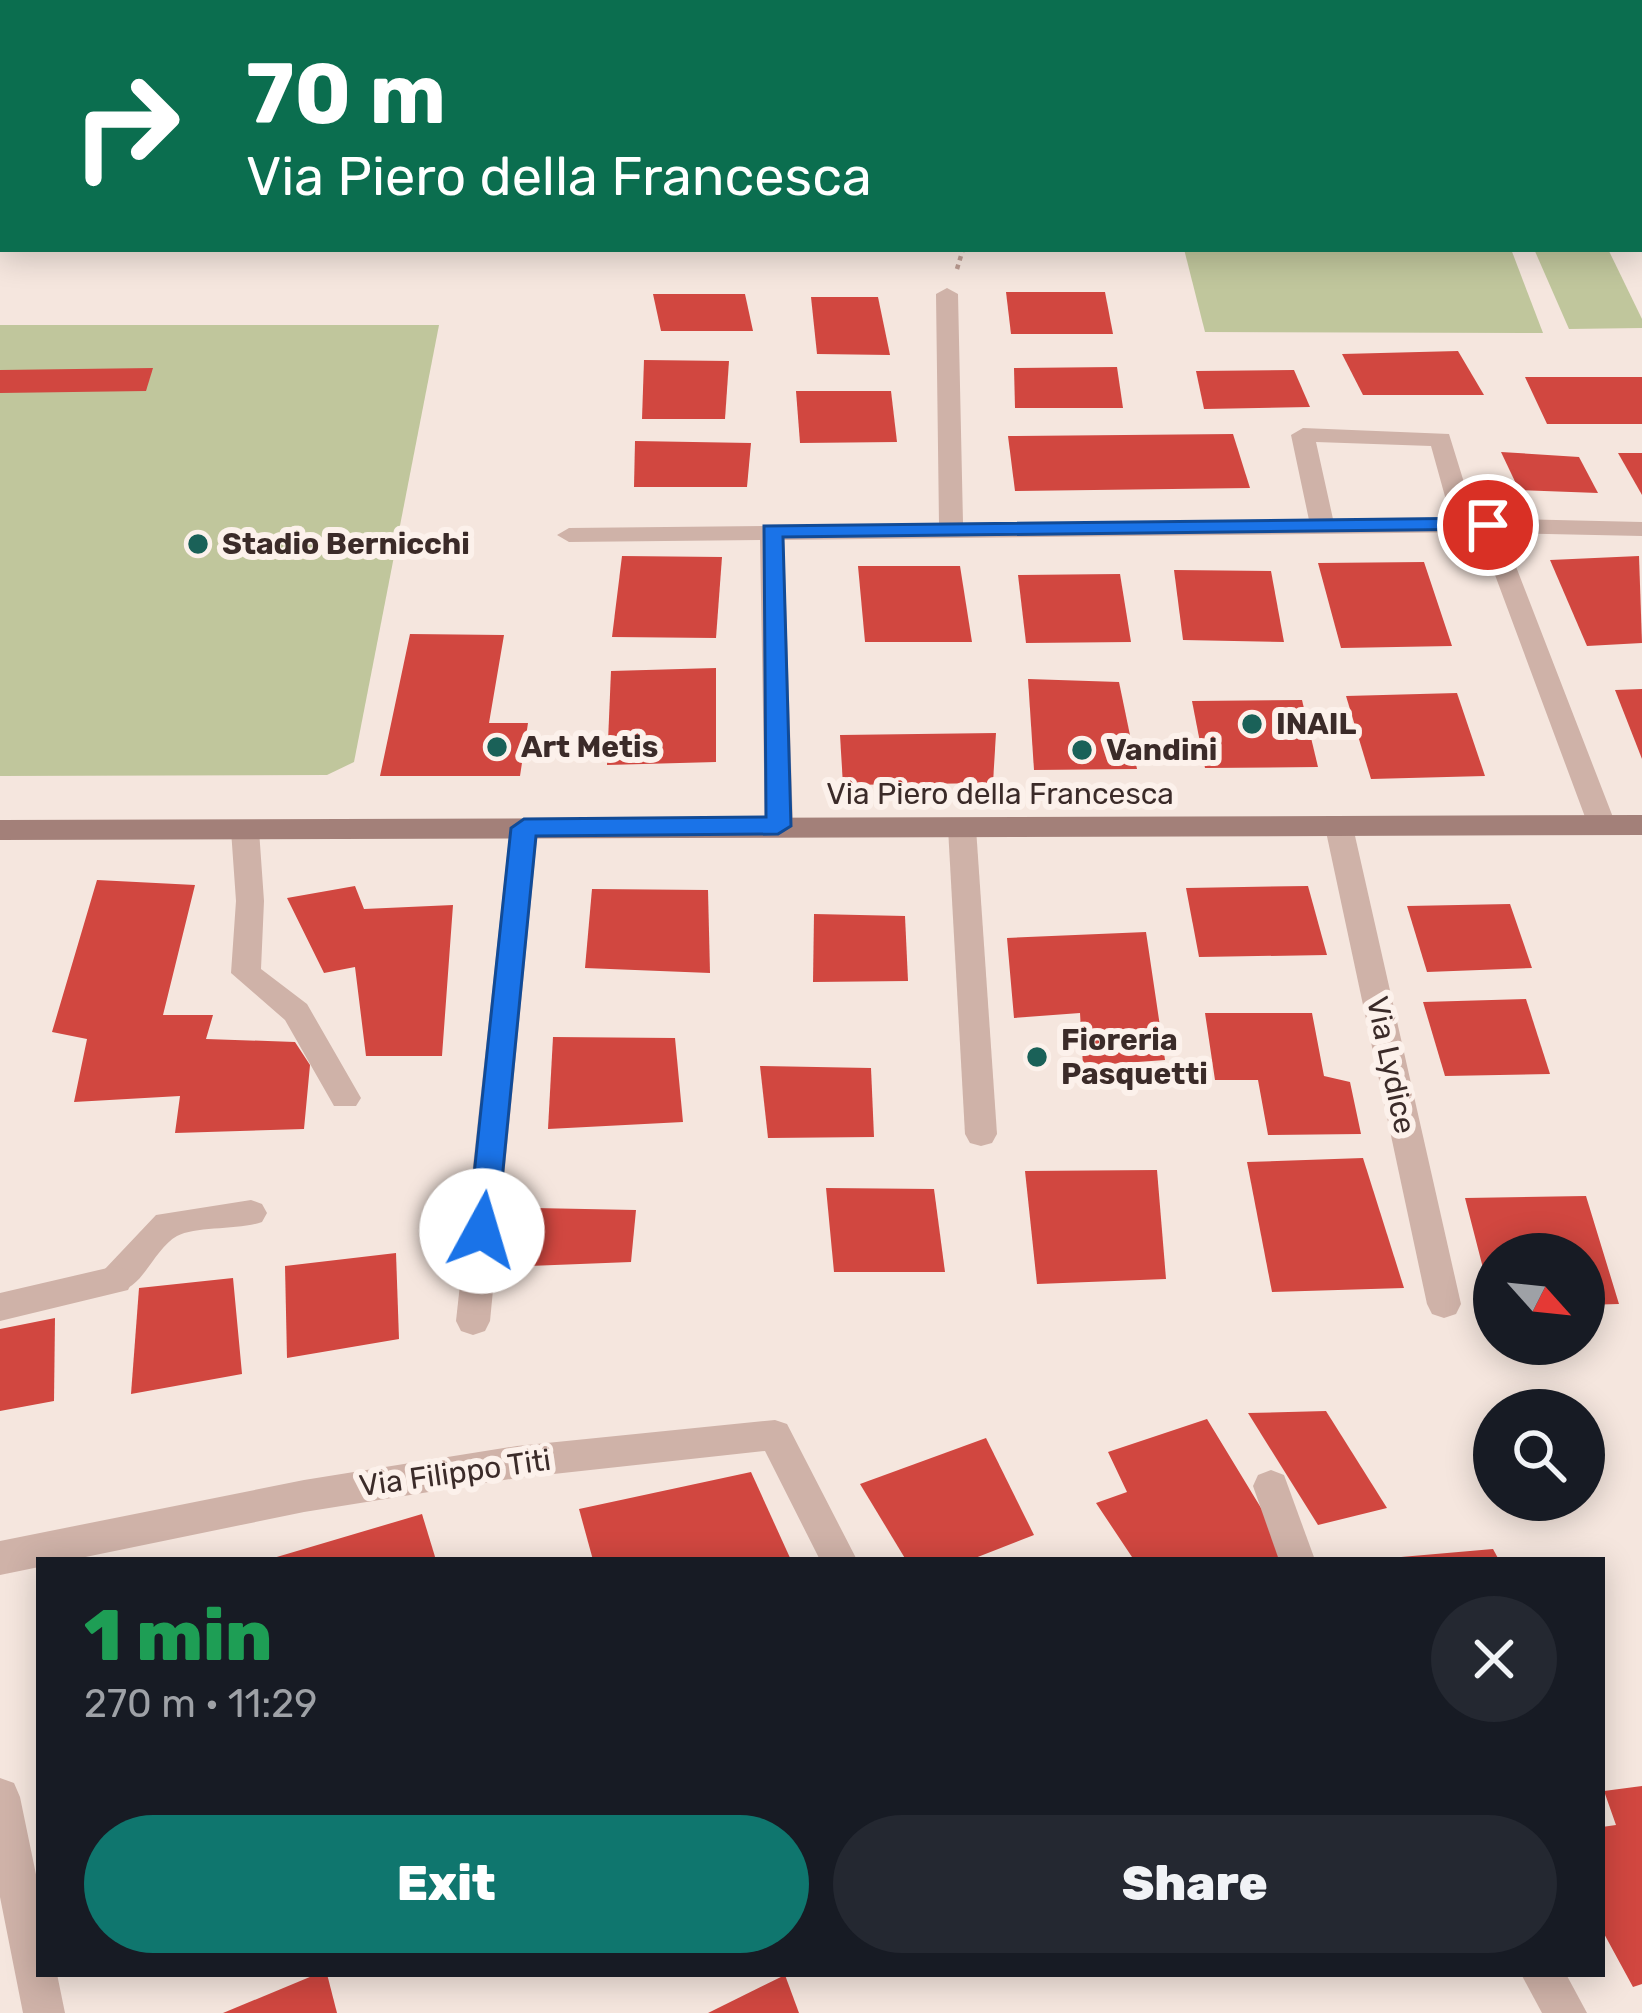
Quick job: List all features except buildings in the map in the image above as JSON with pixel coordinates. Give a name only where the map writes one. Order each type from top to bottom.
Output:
[{"type":"main road","name":"Via Piero della Francesca","points":[[0,830],[1642,825]]},
{"type":"street","points":[[947,293],[952,529]]},
{"type":"street","points":[[1322,526],[1303,435],[1441,439],[1602,825]]},
{"type":"street","points":[[569,535],[1476,525],[1642,529]]},
{"type":"street","points":[[772,531],[778,826]]},
{"type":"street","name":"Via Lydice","points":[[1339,827],[1444,1304]]},
{"type":"street","points":[[473,1321],[524,828]]},
{"type":"street","points":[[962,828],[981,1134]]},
{"type":"street","points":[[245,830],[250,902],[246,973],[296,1012],[345,1098]]},
{"type":"street","points":[[0,1307],[116,1280],[168,1224],[251,1213]]},
{"type":"street","name":"Via Filippo Titi","points":[[0,1558],[304,1496],[494,1465],[776,1435],[837,1557]]},
{"type":"street","points":[[1271,1486],[1296,1557]]},
{"type":"street","points":[[0,1797],[36,1974]]},
{"type":"street","points":[[37,1977],[44,2013]]},
{"type":"street","points":[[1544,1977],[1566,2013]]},
{"type":"green space","points":[[1185,252],[1512,252],[1543,333],[1205,332]]},
{"type":"green space","points":[[1535,252],[1609,252],[1642,328],[1569,329]]},
{"type":"green space","name":"Stadio Bernicchi","points":[[0,325],[439,325],[354,762],[327,775],[0,776]]},
{"type":"place","name":"Stadio Bernicchi","points":[[198,544]]},
{"type":"place","name":"INAIL","points":[[1252,724]]},
{"type":"place","name":"Art Metis","points":[[497,747]]},
{"type":"place","name":"Vandini","points":[[1082,750]]},
{"type":"place","name":"Fioreria Pasquetti","points":[[1037,1057]]},
{"type":"route","points":[[482,1231],[524,828],[778,826],[772,531],[1488,525]]}]
